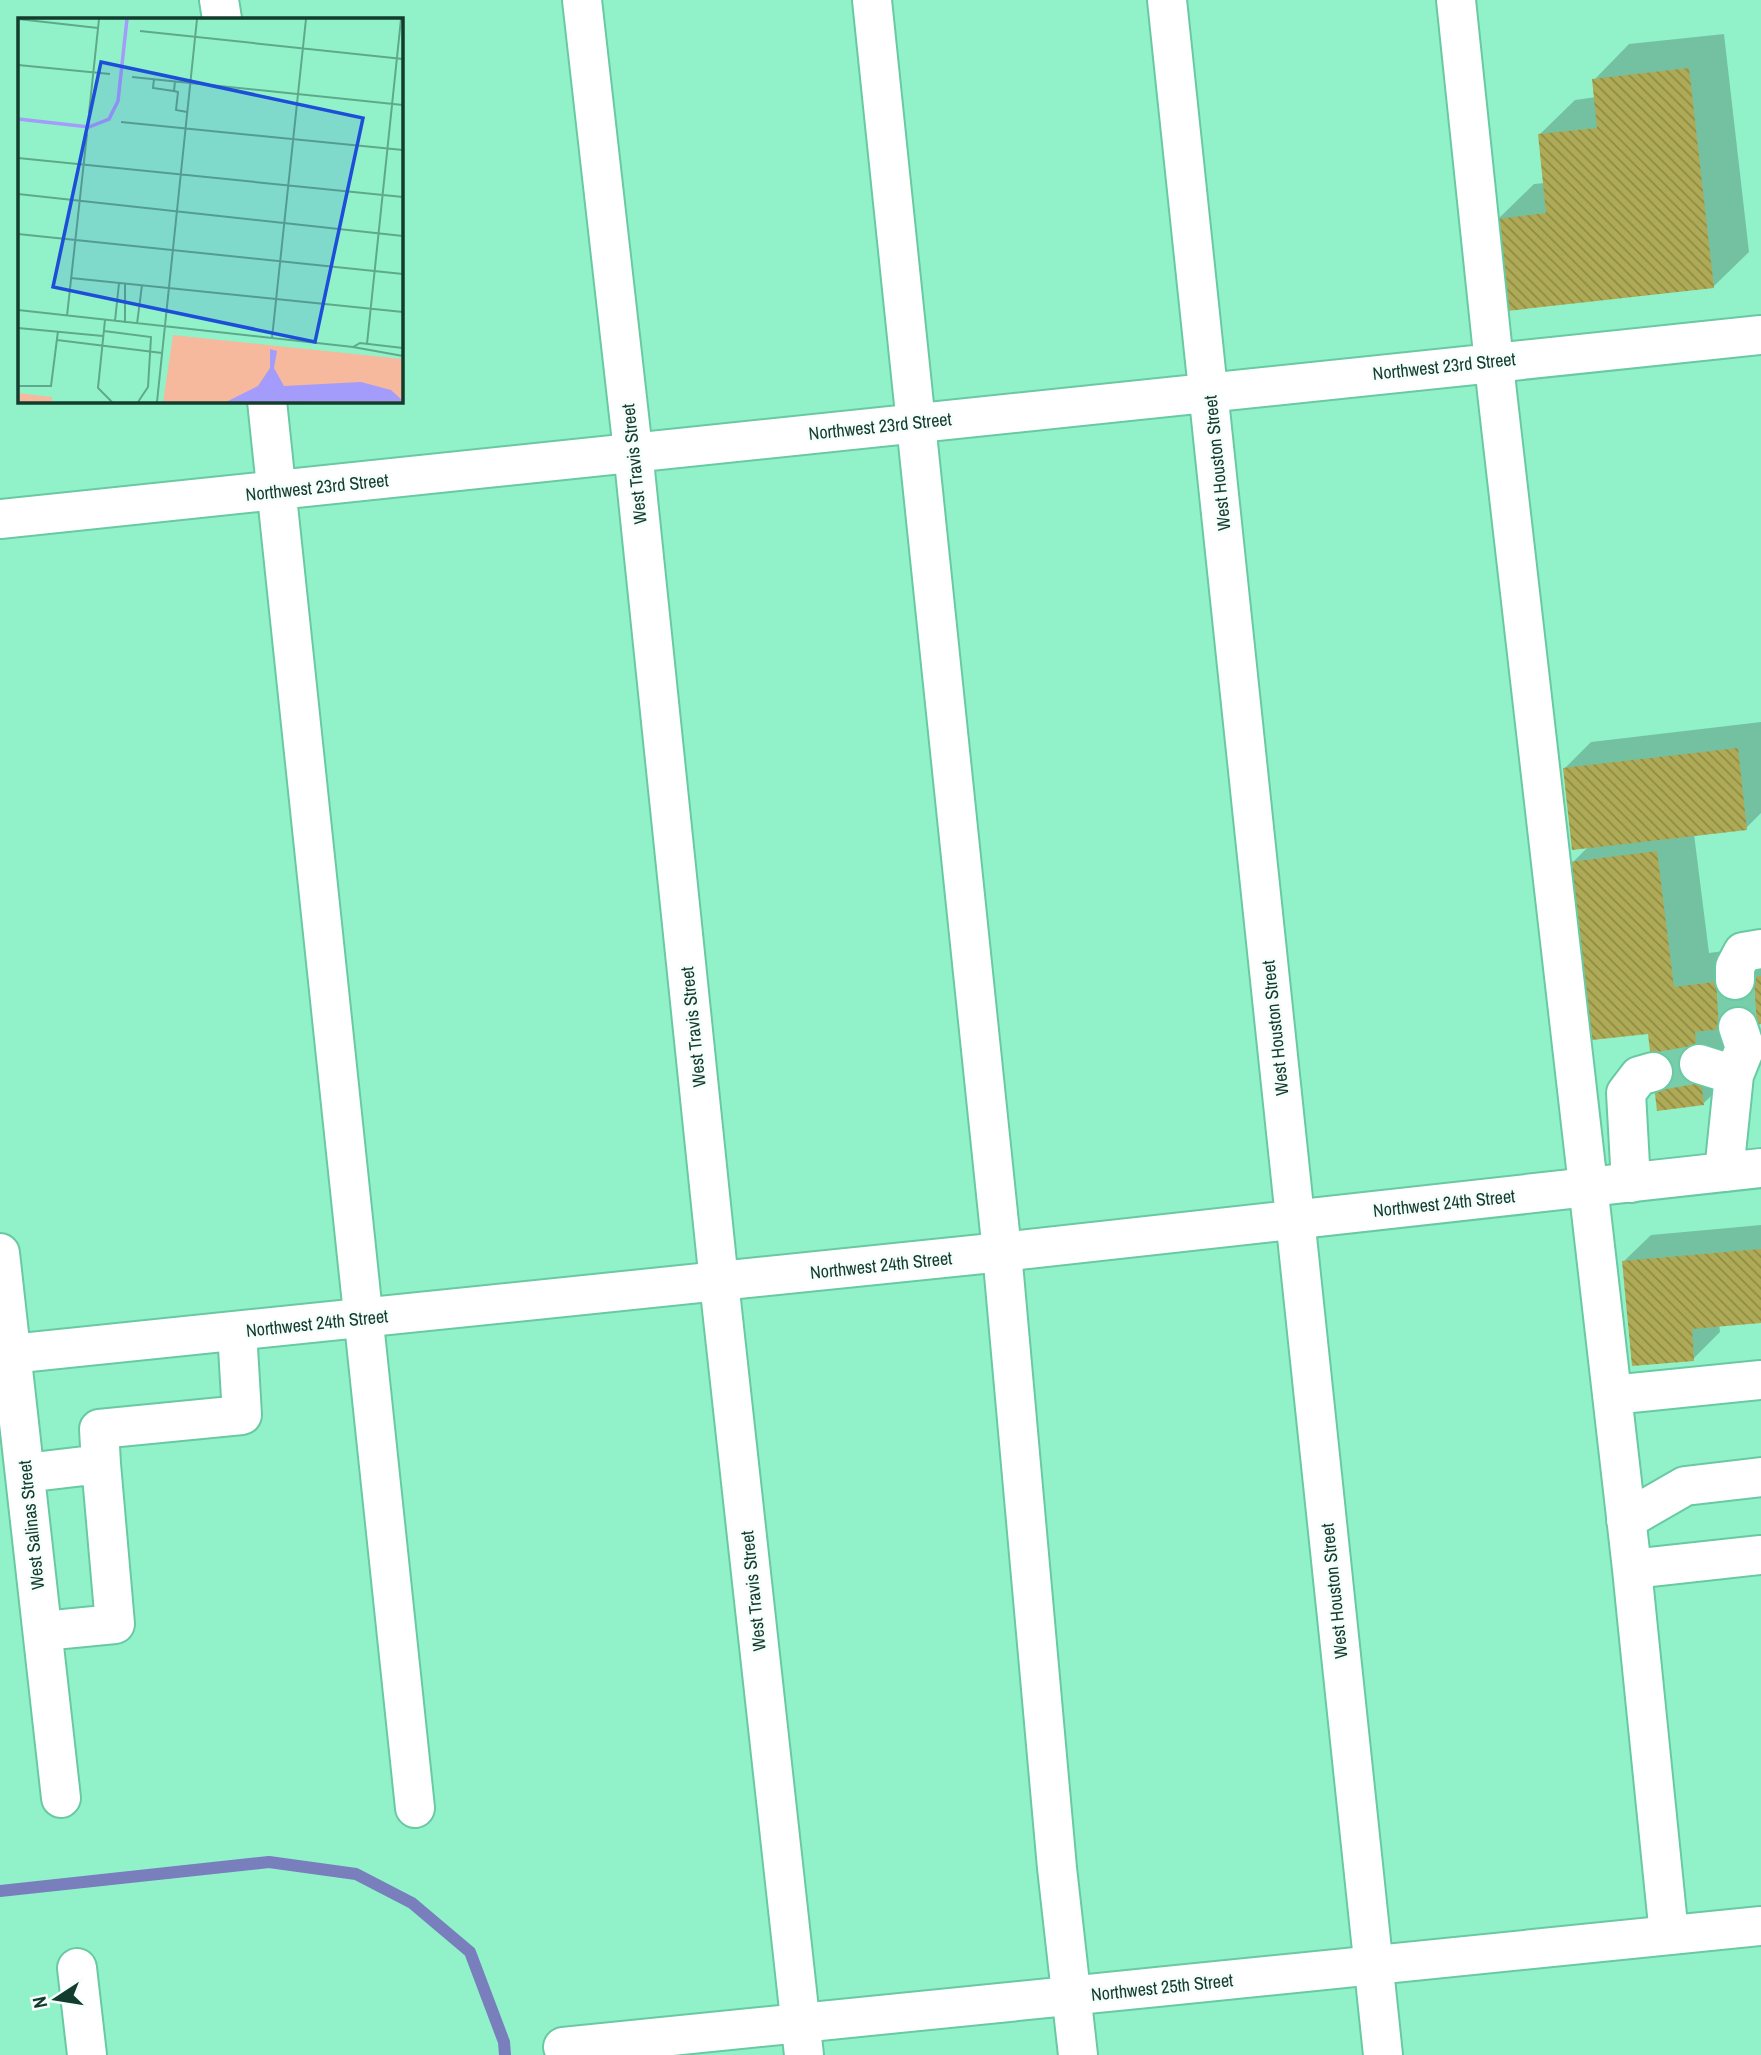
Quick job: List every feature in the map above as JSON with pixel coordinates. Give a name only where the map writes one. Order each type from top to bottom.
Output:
[{"type":"street","points":[[219,0],[222,18]]},
{"type":"street","name":"West Travis Street","points":[[582,0],[633,452],[719,1282],[802,2040]]},
{"type":"street","points":[[872,0],[1002,1252],[1058,1868],[1078,2055]]},
{"type":"street","name":"West Houston Street","points":[[1167,0],[1383,2055]]},
{"type":"street","points":[[1456,0],[1493,360],[1632,1569],[1669,1935]]},
{"type":"street","name":"Northwest 23rd Street","points":[[0,519],[278,492],[1493,360],[1761,335]]},
{"type":"street","points":[[267,402],[415,1808]]},
{"type":"street","points":[[1735,980],[1735,967],[1744,952],[1761,949]]},
{"type":"street","points":[[1735,1052],[1743,1170]]},
{"type":"street","points":[[1631,1183],[1626,1093],[1639,1076],[1653,1072]]},
{"type":"street","name":"Northwest 24th Street","points":[[6,1355],[1002,1252],[1743,1170]]},
{"type":"street","name":"West Salinas Street","points":[[0,1253],[6,1355],[25,1472],[61,1798]]},
{"type":"street","points":[[43,1631],[115,1624],[99,1429],[242,1415],[237,1331]]},
{"type":"street","points":[[1612,1395],[1761,1380]]},
{"type":"street","points":[[25,1472],[101,1464]]},
{"type":"street","points":[[1626,1520],[1685,1486],[1761,1477]]},
{"type":"street","points":[[1632,1569],[1761,1555]]},
{"type":"street","name":"Northwest 25th Street","points":[[563,2047],[802,2040],[1073,1997],[1761,1926]]},
{"type":"street","points":[[77,1968],[87,2055]]},
{"type":"building","points":[[1689,68],[1714,288],[1507,311],[1497,219],[1546,213],[1538,134],[1597,128],[1592,79]]},
{"type":"building","points":[[1738,748],[1747,830],[1572,850],[1563,768]]},
{"type":"building","points":[[1657,851],[1674,987],[1761,976],[1761,1024],[1695,1032],[1704,1105],[1657,1111],[1648,1034],[1592,1040],[1570,862]]},
{"type":"building","points":[[1761,1249],[1761,1323],[1692,1329],[1694,1361],[1632,1366],[1622,1261]]},
{"type":"waterway","points":[[0,1891],[269,1862],[356,1874],[412,1903],[470,1952],[504,2042],[505,2055]]},
{"type":"tunnel","points":[[1735,980],[1738,1027]]},
{"type":"tunnel","points":[[1653,1072],[1699,1064]]}]
